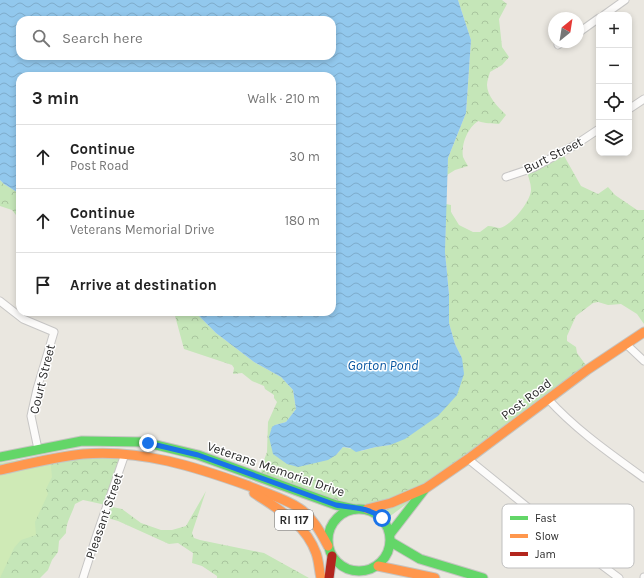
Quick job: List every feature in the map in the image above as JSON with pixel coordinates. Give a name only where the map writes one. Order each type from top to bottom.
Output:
[{"type":"main road","name":"Post Road","points":[[328,546],[328,536],[331,526],[336,518],[345,512],[354,509],[367,509],[391,503],[426,488],[468,459],[586,370],[644,332]]},
{"type":"main road","name":"Veterans Memorial Drive","points":[[0,457],[82,441],[144,442],[198,455],[336,505],[354,509]]},
{"type":"main road","name":"Veterans Memorial Drive","points":[[0,470],[84,454],[125,454],[167,460],[208,471],[274,496],[300,508],[316,525],[328,546]]},
{"type":"main road","name":"RI 117","points":[[240,484],[298,523],[306,534],[316,554],[321,578]]},
{"type":"main road","name":"Post Road","points":[[378,566],[389,551],[391,538],[426,488]]},
{"type":"main road","points":[[367,509],[382,518],[387,526],[391,538],[420,559],[483,578]]},
{"type":"main road","points":[[328,546],[332,556],[338,564],[347,569],[366,571],[378,566],[435,578]]},
{"type":"main road","points":[[330,578],[332,556]]},
{"type":"main road","points":[[360,578],[366,571]]},
{"type":"street","points":[[608,12],[625,0]]},
{"type":"street","points":[[584,29],[596,20]]},
{"type":"street","points":[[632,107],[644,99]]},
{"type":"street","name":"Burt Street","points":[[506,177],[533,168],[576,145],[596,131]]},
{"type":"street","name":"Court Street","points":[[0,301],[16,314]]},
{"type":"street","name":"Court Street","points":[[19,316],[54,332],[31,416],[38,449]]},
{"type":"street","points":[[626,344],[644,361]]},
{"type":"street","points":[[548,399],[558,410],[579,428],[644,478]]},
{"type":"street","name":"Pleasant Street","points":[[83,578],[125,454]]},
{"type":"street","points":[[468,459],[524,504]]},
{"type":"street","points":[[606,568],[619,578]]},
{"type":"green space","points":[[458,0],[502,0],[507,4],[499,19],[502,47],[509,57],[502,65],[490,72],[487,85],[487,89],[496,105],[506,115],[499,124],[478,121],[474,124],[466,136],[463,146],[463,157],[468,166],[455,170],[447,175],[448,158],[466,113],[471,40]]},
{"type":"green space","points":[[563,154],[581,186],[598,194],[608,187],[615,195],[637,210],[644,210],[644,324],[637,314],[621,304],[608,305],[598,302],[593,303],[576,316],[567,336],[567,341],[576,347],[577,353],[588,368],[385,520],[381,521],[328,499],[260,478],[267,452],[268,422],[277,402],[274,395],[265,389],[264,386],[252,381],[242,373],[233,374],[234,368],[232,365],[184,349],[175,316],[199,316],[216,333],[254,362],[281,377],[293,390],[296,409],[286,422],[275,425],[336,455],[343,447],[361,451],[390,445],[462,358],[455,344],[449,323],[449,294],[445,252],[446,204],[451,205],[451,212],[459,225],[473,232],[480,232],[488,226],[500,228],[505,226],[515,218],[525,206],[530,194],[531,184],[527,171]]},
{"type":"green space","points":[[0,180],[16,192],[16,215],[12,210],[0,206]]},
{"type":"green space","points":[[124,449],[108,506],[122,509],[141,523],[161,530],[172,530],[186,526],[206,491],[192,533],[194,538],[264,553],[309,578],[217,578],[217,576],[202,566],[192,563],[193,553],[178,543],[169,544],[118,521],[104,517],[106,505],[83,500],[75,504],[68,522],[66,533],[59,541],[58,552],[52,560],[48,570],[40,578],[0,578],[0,476],[51,465],[50,455]]},
{"type":"green space","points":[[50,455],[52,477],[46,489],[48,494],[35,522],[36,535],[21,540],[14,548],[0,578],[0,463]]},
{"type":"water","name":"Gorton Pond","points":[[0,0],[458,0],[471,40],[466,113],[448,158],[445,252],[449,294],[449,323],[455,344],[462,358],[464,374],[457,395],[438,416],[405,439],[390,445],[356,452],[350,448],[343,447],[336,455],[328,460],[298,467],[287,464],[273,454],[269,437],[272,427],[286,422],[296,409],[293,390],[281,377],[254,362],[216,333],[199,316],[336,316],[336,72],[16,72],[16,192],[0,180]]},
{"type":"traffic: fast","points":[[0,457],[82,441],[144,442],[198,455],[336,505],[354,509]]},
{"type":"traffic: fast","points":[[390,534],[424,490]]},
{"type":"traffic: fast","points":[[353,509],[365,509],[381,518],[388,528],[390,540],[388,552],[381,562],[365,571],[353,571],[342,566],[333,557],[328,546],[328,534],[333,523],[342,514],[353,509]]},
{"type":"traffic: fast","points":[[391,542],[420,559],[483,578]]},
{"type":"traffic: slow","points":[[367,509],[391,503],[426,488],[468,459],[587,370],[644,332]]},
{"type":"traffic: slow","points":[[0,470],[83,454],[126,454],[168,461],[209,472],[293,504],[308,515],[328,546]]},
{"type":"traffic: slow","points":[[254,493],[290,518],[305,533],[316,553],[321,578]]},
{"type":"traffic: slow","points":[[378,566],[435,578]]},
{"type":"traffic: jam","points":[[329,578],[332,556]]},
{"type":"route","points":[[148,443],[198,455],[336,505],[354,509],[367,509],[382,518]]}]
